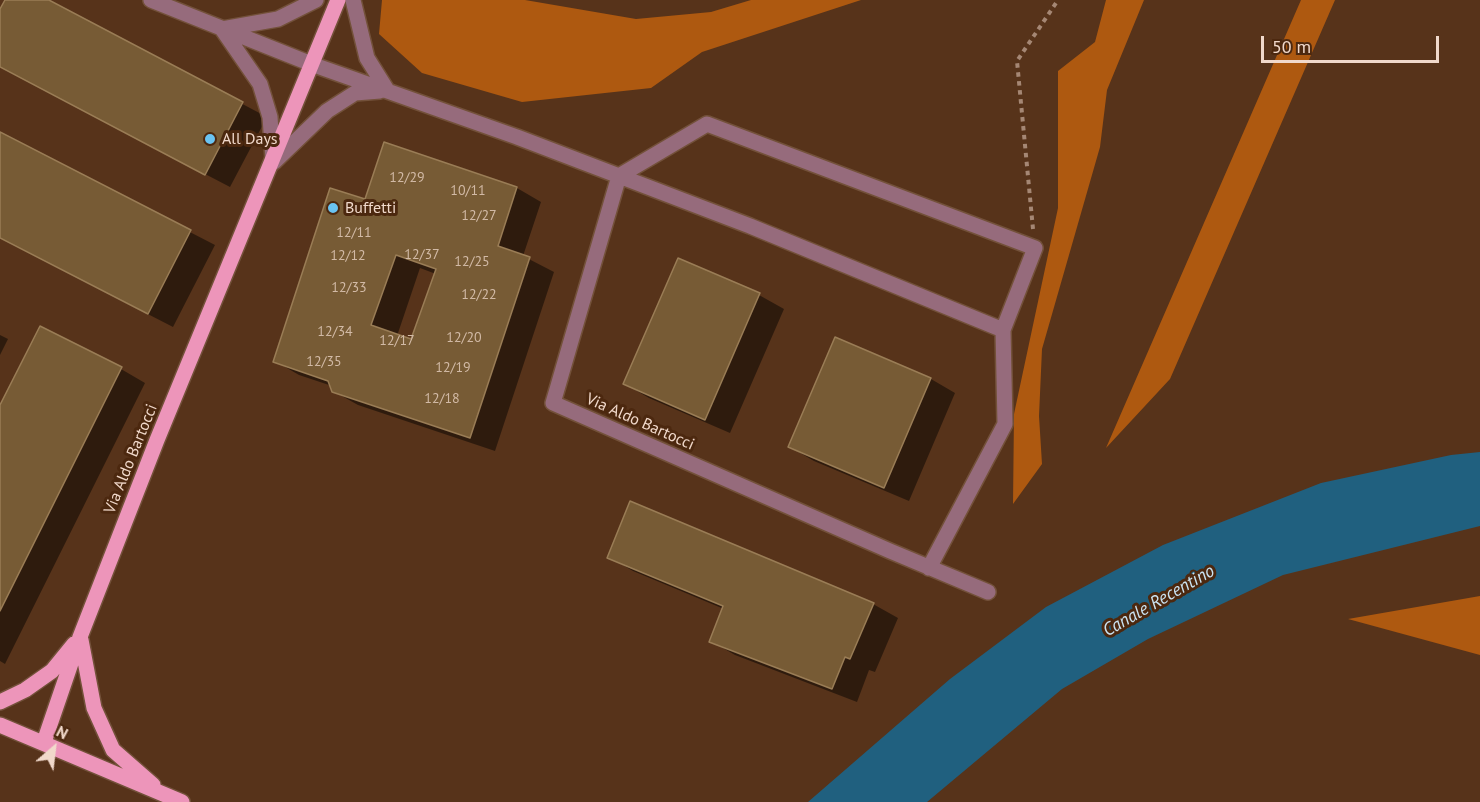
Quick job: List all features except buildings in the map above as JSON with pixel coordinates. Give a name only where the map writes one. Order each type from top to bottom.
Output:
[{"type":"main road","name":"Via Aldo Bartocci","points":[[44,742],[80,637],[157,440],[274,162],[339,0]]},
{"type":"main road","name":"Via Aldo Bartocci","points":[[0,702],[25,690],[52,671],[80,637]]},
{"type":"main road","points":[[80,637],[94,708],[113,750],[164,795]]},
{"type":"main road","points":[[0,725],[182,802]]},
{"type":"street","name":"Via Aldo Bartocci","points":[[151,0],[314,65],[619,176],[1004,330]]},
{"type":"street","points":[[222,29],[278,19],[316,0]]},
{"type":"street","points":[[353,0],[367,58],[387,90]]},
{"type":"street","name":"Via Aldo Bartocci","points":[[222,29],[260,84],[270,117],[274,162]]},
{"type":"street","name":"Via Aldo Bartocci","points":[[274,162],[337,105],[355,93],[387,90]]},
{"type":"street","points":[[619,176],[707,124],[1035,248],[1004,330],[1005,424],[929,568]]},
{"type":"street","name":"Via Aldo Bartocci","points":[[619,176],[553,403],[988,592]]},
{"type":"path","points":[[1035,248],[1017,61],[1058,0]]},
{"type":"shaded area","points":[[382,0],[525,0],[636,19],[711,12],[751,0],[861,0],[702,52],[651,88],[522,102],[422,73],[379,34]]},
{"type":"shaded area","points":[[1106,0],[1144,0],[1107,90],[1100,147],[1042,349],[1039,416],[1042,464],[1013,504],[1014,414],[1058,208],[1058,71],[1095,42]]},
{"type":"shaded area","points":[[1301,0],[1335,0],[1170,379],[1106,448]]},
{"type":"shaded area","points":[[1480,596],[1480,655],[1348,619]]},
{"type":"water","name":"Canale Recentino","points":[[1480,452],[1480,526],[1283,575],[1148,639],[1062,689],[927,802],[808,802],[950,679],[1046,607],[1163,545],[1321,483],[1451,455]]},
{"type":"place","name":"All Days","points":[[210,139]]},
{"type":"place","name":"Buffetti","points":[[333,208]]}]
